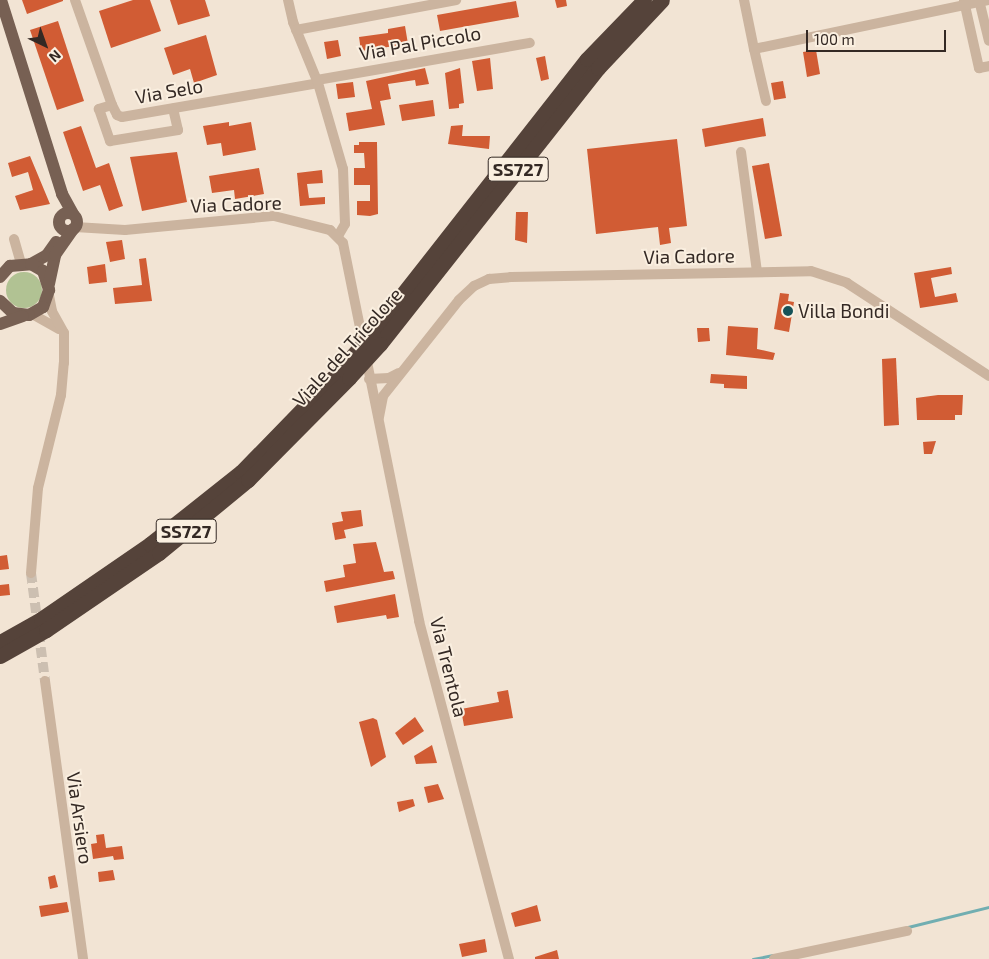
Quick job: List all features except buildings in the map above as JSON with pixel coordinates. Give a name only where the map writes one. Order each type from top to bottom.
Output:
[{"type":"highway","name":"Viale del Tricolore","points":[[376,338],[587,59],[644,0]]},
{"type":"highway","name":"Viale del Tricolore","points":[[0,656],[46,630],[159,553],[248,480],[345,374],[598,68],[662,0]]},
{"type":"highway","name":"Viale del Tricolore","points":[[0,642],[103,578],[166,532],[241,472],[345,374]]},
{"type":"main road","points":[[0,324],[29,314],[42,307],[49,289],[55,255],[70,221],[2,0]]},
{"type":"main road","points":[[0,277],[16,265],[53,249],[70,221]]},
{"type":"main road","points":[[16,265],[43,271],[49,289]]},
{"type":"main road","points":[[0,301],[13,313],[29,314]]},
{"type":"street","name":"Via Selo","points":[[75,0],[112,105],[117,115],[122,117],[318,81]]},
{"type":"street","points":[[288,0],[296,30],[318,81],[343,169],[345,224],[338,236],[343,243],[351,274],[369,380],[389,378],[403,371]]},
{"type":"street","points":[[296,30],[456,0]]},
{"type":"street","points":[[744,0],[766,101]]},
{"type":"street","points":[[754,49],[965,3],[982,1],[989,41]]},
{"type":"street","points":[[965,3],[979,68],[989,66]]},
{"type":"street","name":"Via Pal Piccolo","points":[[318,81],[530,43]]},
{"type":"street","points":[[112,105],[99,109],[110,141],[178,130],[173,109]]},
{"type":"street","points":[[741,152],[757,272]]},
{"type":"street","name":"Via Cadore","points":[[70,221],[125,230],[274,216],[313,223],[338,236]]},
{"type":"street","points":[[14,239],[16,265]]},
{"type":"street","name":"Via Cadore","points":[[378,421],[383,396],[459,300],[474,286],[489,279],[811,271],[847,283],[989,376]]},
{"type":"street","points":[[31,573],[38,488],[61,395],[64,333],[52,311],[49,289]]},
{"type":"street","points":[[29,314],[64,333]]},
{"type":"street","name":"Via Trentola","points":[[369,380],[419,621],[510,959]]},
{"type":"street","name":"Via Arsiero","points":[[45,681],[83,959]]},
{"type":"street","points":[[774,959],[908,931]]},
{"type":"green space","points":[[24,272],[36,278],[42,290],[36,302],[24,308],[12,302],[6,290],[12,278]]},
{"type":"waterway","points":[[908,927],[989,907]]},
{"type":"waterway","points":[[753,959],[773,955]]},
{"type":"tunnel","points":[[31,573],[45,681]]},
{"type":"place","name":"Villa Bondi","points":[[788,311]]}]
